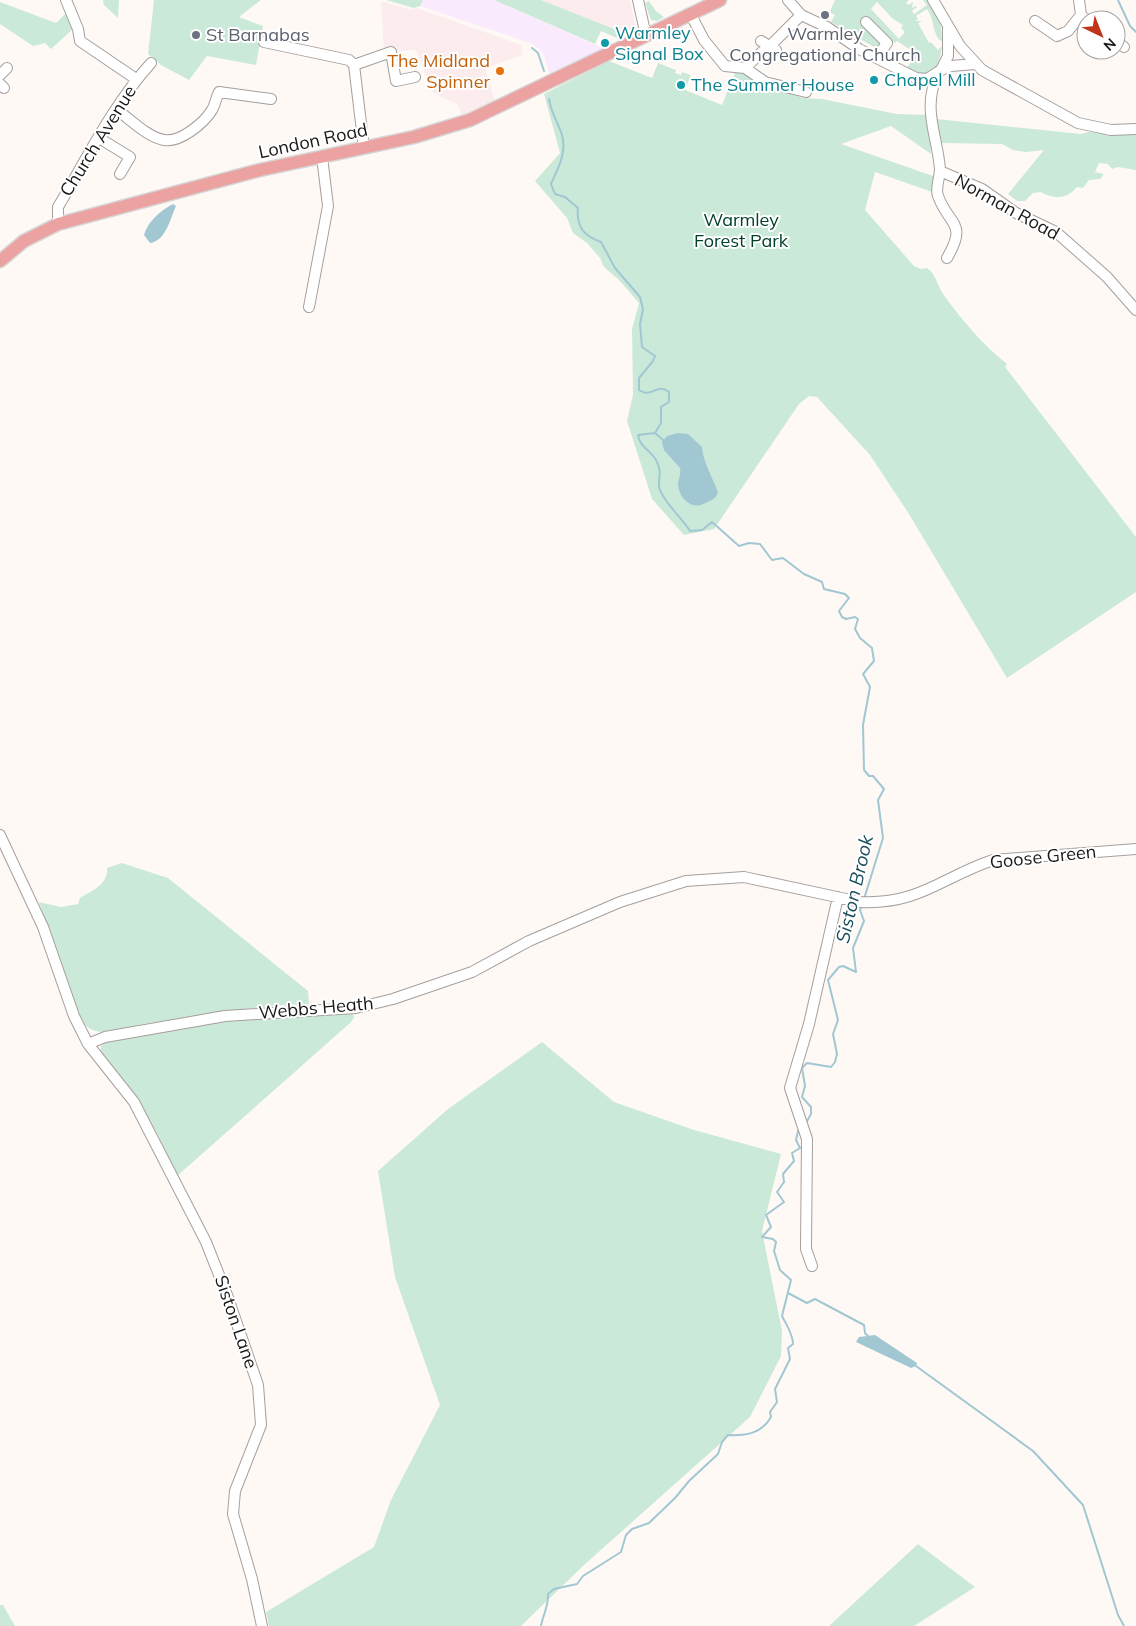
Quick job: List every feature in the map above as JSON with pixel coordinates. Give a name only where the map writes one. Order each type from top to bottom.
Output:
[{"type":"main road","name":"London Road","points":[[0,261],[24,242],[58,224],[251,172],[419,136],[470,120],[691,15],[702,4],[720,0]]},
{"type":"street","points":[[66,0],[78,29],[80,41],[136,79]]},
{"type":"street","points":[[638,0],[646,36]]},
{"type":"street","points":[[788,0],[800,15],[827,27],[859,49],[919,79],[927,79],[951,66],[975,64]]},
{"type":"street","points":[[933,0],[948,28],[975,64],[1036,101],[1078,123],[1111,130],[1136,128]]},
{"type":"street","points":[[691,15],[717,59],[725,66],[745,68],[765,82],[806,92]]},
{"type":"street","points":[[745,68],[800,15]]},
{"type":"street","points":[[1035,21],[1057,36],[1076,24]]},
{"type":"street","points":[[866,22],[887,43],[877,57]]},
{"type":"street","points":[[929,95],[948,56],[948,28]]},
{"type":"street","points":[[264,42],[348,60],[354,66],[364,148]]},
{"type":"street","points":[[354,66],[391,52],[396,81],[415,77]]},
{"type":"street","name":"Church Avenue","points":[[58,224],[58,207],[116,109],[136,79],[152,62]]},
{"type":"street","name":"Norman Road","points":[[919,79],[929,95],[932,114],[939,173],[937,195],[957,230],[955,245],[947,258]]},
{"type":"street","points":[[116,109],[153,136],[166,141],[182,136],[200,124],[212,110],[219,92],[271,99]]},
{"type":"street","points":[[99,138],[130,157],[120,174]]},
{"type":"street","points":[[309,307],[328,206],[322,157]]},
{"type":"street","name":"Norman Road","points":[[939,173],[982,189],[1016,213],[1056,232],[1107,277],[1136,310]]},
{"type":"street","points":[[0,835],[43,927],[74,1016],[88,1044]]},
{"type":"street","name":"Goose Green","points":[[838,897],[860,902],[900,900],[931,889],[977,865],[993,860],[1136,849]]},
{"type":"street","name":"Webbs Heath","points":[[88,1044],[105,1037],[225,1016],[356,1008],[393,999],[472,972],[529,941],[620,902],[686,882],[744,877],[838,897]]},
{"type":"street","points":[[812,1266],[806,1249],[807,1139],[790,1088],[809,1024],[838,897]]},
{"type":"street","name":"Siston Lane","points":[[88,1044],[134,1102],[206,1242],[228,1295],[258,1385],[261,1425],[235,1491],[233,1514],[252,1579],[262,1626]]},
{"type":"shaded area","points":[[423,0],[494,0],[605,49],[550,77],[545,58],[533,44],[420,6]]},
{"type":"shaded area","points":[[539,0],[630,0],[636,29],[625,38],[622,34]]},
{"type":"shaded area","points":[[381,1],[411,10],[417,8],[521,45],[523,55],[485,68],[495,102],[463,118],[458,105],[432,92],[416,50],[384,52]]},
{"type":"green space","points":[[103,0],[119,0],[118,18],[104,5]]},
{"type":"green space","points":[[154,0],[261,0],[239,17],[263,26],[256,65],[207,56],[189,80],[161,65],[148,54]]},
{"type":"green space","points":[[386,0],[423,0],[420,6],[414,8]]},
{"type":"green space","points":[[494,0],[541,0],[619,31],[620,34],[617,38],[601,31],[595,44]]},
{"type":"green space","points":[[835,0],[909,0],[906,3],[908,5],[913,2],[912,8],[917,7],[912,11],[914,14],[927,5],[923,0],[928,0],[941,26],[942,40],[940,41],[937,37],[927,9],[916,16],[918,19],[915,21],[922,21],[918,23],[929,43],[931,42],[938,50],[942,46],[936,67],[928,73],[915,72],[907,68],[913,59],[909,56],[912,51],[897,41],[895,43],[867,17],[864,22],[884,42],[879,50],[831,22],[835,15],[831,13]],"holes":[[[877,2],[893,19],[903,25],[901,28],[905,32],[899,39],[871,9]]]},
{"type":"green space","points":[[649,1],[656,11],[664,17],[657,21],[651,20],[645,3]]},
{"type":"green space","points":[[0,2],[56,23],[66,13],[72,30],[51,49],[45,43],[33,46],[0,24]]},
{"type":"green space","name":"Warmley Forest Park","points":[[609,61],[652,78],[658,63],[676,70],[675,73],[681,75],[682,72],[691,75],[685,90],[722,105],[735,73],[744,72],[754,82],[803,98],[822,99],[897,114],[929,115],[931,154],[891,126],[841,144],[933,176],[935,193],[875,172],[865,210],[914,266],[921,269],[927,268],[932,273],[941,291],[950,303],[981,340],[1007,364],[1005,367],[1136,537],[1136,592],[1007,678],[909,514],[870,455],[817,397],[809,396],[799,404],[714,529],[684,535],[652,499],[627,421],[633,395],[632,329],[639,303],[619,280],[604,267],[600,258],[587,243],[573,233],[567,218],[535,181],[560,153],[544,94]]},
{"type":"green space","points":[[936,119],[1081,134],[1088,132],[1136,135],[1136,170],[1118,167],[1112,169],[1108,164],[1099,163],[1095,172],[1104,174],[1100,179],[1089,180],[1083,188],[1077,187],[1069,194],[1060,197],[1046,195],[1041,192],[1033,193],[1025,201],[1017,201],[1008,194],[1044,150],[1026,152],[1013,150],[1002,144],[939,143]]},
{"type":"green space","points":[[122,863],[168,878],[308,991],[309,1004],[229,1011],[143,1024],[109,1032],[97,1031],[88,1027],[81,1020],[39,902],[61,907],[78,904],[80,898],[102,883],[107,874],[107,868]]},
{"type":"green space","points":[[353,1013],[354,1018],[350,1023],[177,1176],[142,1106],[101,1051],[101,1046],[107,1041],[236,1019]]},
{"type":"green space","points":[[542,1042],[614,1102],[694,1130],[781,1154],[762,1231],[782,1331],[781,1356],[750,1417],[584,1565],[521,1626],[269,1626],[266,1612],[374,1547],[391,1500],[440,1405],[395,1277],[378,1171],[448,1109]]},
{"type":"green space","points":[[918,1544],[975,1587],[914,1626],[829,1626]]},
{"type":"green space","points":[[0,1605],[3,1605],[15,1626],[0,1626]]},
{"type":"water","points":[[173,204],[176,206],[164,234],[150,243],[144,235],[148,225],[159,213]]},
{"type":"water","points":[[678,433],[688,434],[702,447],[706,464],[718,493],[714,499],[703,504],[690,504],[680,493],[678,483],[680,468],[664,450],[662,442],[667,436]]},
{"type":"water","points":[[875,1335],[917,1363],[916,1366],[911,1368],[856,1342],[859,1337]]},
{"type":"waterway","points":[[1118,0],[1130,26],[1136,32]]},
{"type":"waterway","name":"Siston Brook","points":[[532,48],[538,53],[544,71]]},
{"type":"waterway","name":"Siston Brook","points":[[549,99],[563,142],[563,154],[551,184],[555,194],[565,197],[578,208],[578,220],[582,230],[590,237],[601,242],[615,268],[640,297],[643,309],[640,324],[642,347],[655,356],[639,378],[639,390],[647,393],[665,389],[669,392],[669,402],[661,407],[661,423],[655,433],[663,440]]},
{"type":"waterway","name":"Siston Brook","points":[[655,433],[638,435],[643,445],[656,460],[660,473],[659,486],[662,495],[690,531],[702,530],[712,522],[739,546],[749,543],[760,544],[772,560],[783,558],[804,574],[822,582],[824,589],[845,594],[849,598],[839,611],[842,617],[846,619],[855,617],[858,619],[855,629],[860,638],[872,648],[874,661],[863,674],[870,687],[863,725],[864,770],[869,776],[873,776],[884,789],[878,800],[883,838],[864,899]]},
{"type":"waterway","name":"Siston Brook","points":[[806,1123],[811,1114],[811,1107],[802,1097],[805,1086],[802,1068],[807,1063],[831,1067],[835,1062],[837,1054],[833,1034],[838,1020],[828,980],[839,967],[843,966],[856,972],[853,948],[864,921],[860,910],[862,906]]},
{"type":"waterway","name":"Siston Brook","points":[[541,1626],[547,1606],[548,1594],[554,1589],[577,1584],[583,1576],[621,1552],[626,1535],[632,1529],[649,1523],[675,1498],[689,1481],[718,1454],[722,1442],[728,1435],[748,1434],[758,1430],[771,1417],[770,1412],[777,1402],[775,1389],[790,1359],[788,1348],[793,1344],[791,1333],[782,1316],[791,1280],[780,1270],[774,1251],[776,1242],[773,1239],[762,1237],[771,1227],[766,1215],[784,1202],[777,1192],[784,1182],[783,1174],[794,1161],[792,1153],[800,1148],[796,1140],[798,1131]]},
{"type":"waterway","points":[[788,1293],[807,1303],[815,1299],[864,1325],[865,1333],[869,1337]]},
{"type":"waterway","points":[[916,1366],[1033,1451],[1083,1505],[1118,1615],[1124,1626]]},
{"type":"place","name":"Warmley Congregational Church","points":[[825,15]]},
{"type":"place","name":"St Barnabas","points":[[196,35]]},
{"type":"place","name":"Warmley Signal Box","points":[[605,43]]},
{"type":"place","name":"The Midland Spinner","points":[[500,71]]},
{"type":"place","name":"Chapel Mill","points":[[874,80]]},
{"type":"place","name":"The Summer House","points":[[681,85]]}]
